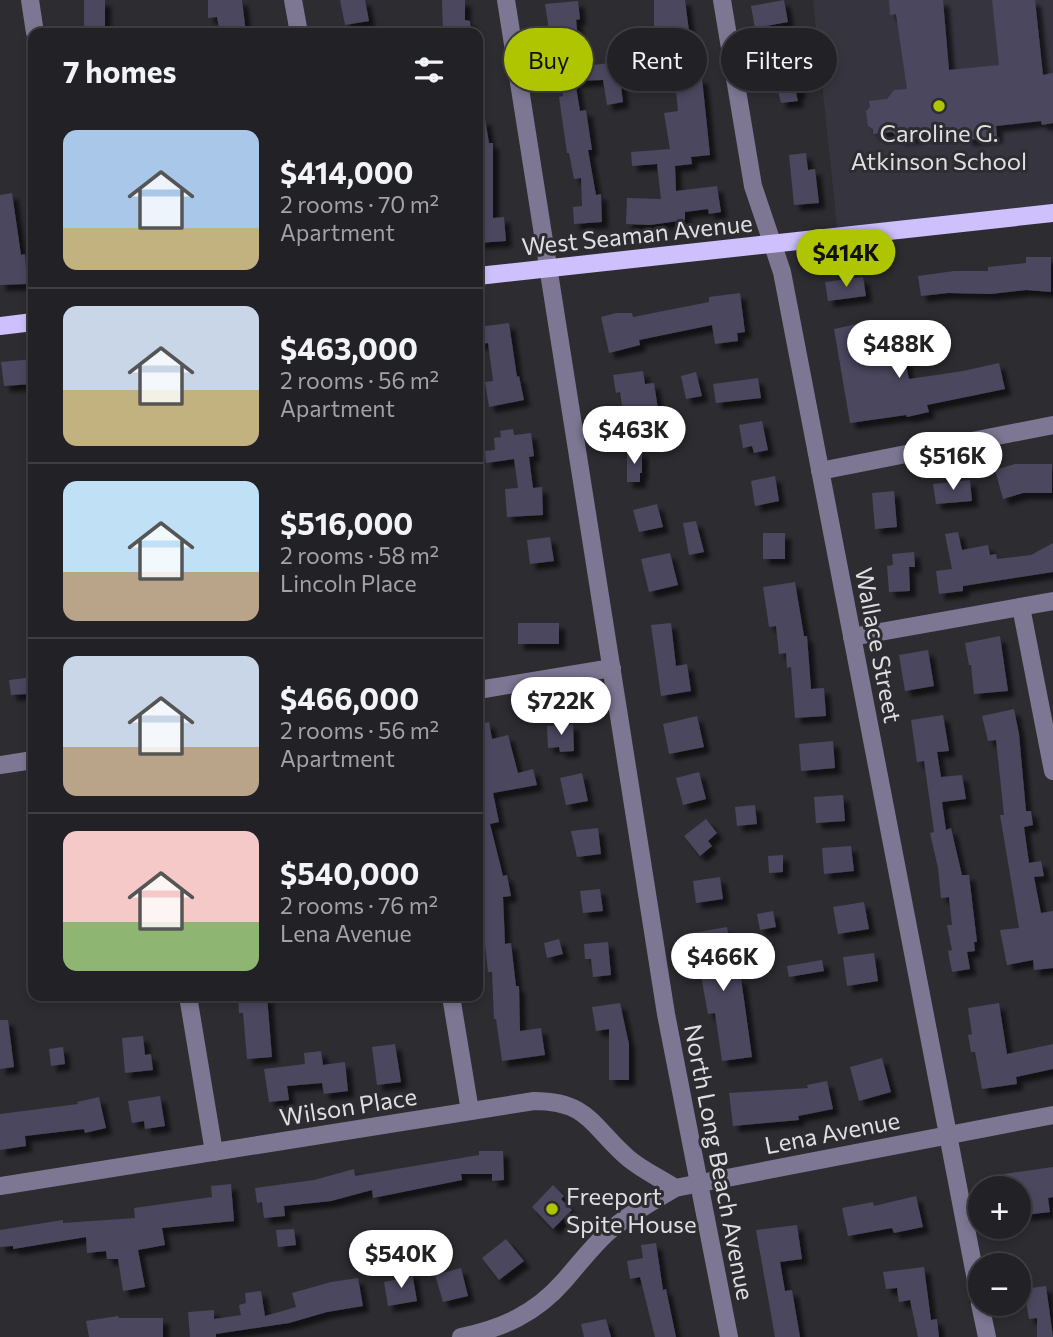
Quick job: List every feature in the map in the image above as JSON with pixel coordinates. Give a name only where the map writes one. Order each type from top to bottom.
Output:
[{"type":"main road","name":"West Seaman Avenue","points":[[483,276],[1053,213]]},
{"type":"main road","points":[[0,326],[28,323]]},
{"type":"street","points":[[30,0],[34,28]]},
{"type":"street","points":[[293,0],[298,28]]},
{"type":"street","name":"North Long Beach Avenue","points":[[506,0],[666,1014],[729,1337]]},
{"type":"street","name":"Wallace Street","points":[[722,0],[753,186],[782,272],[971,1253]]},
{"type":"street","points":[[820,471],[1053,425]]},
{"type":"street","points":[[852,637],[1053,601]]},
{"type":"street","points":[[1021,607],[1053,771]]},
{"type":"street","points":[[483,689],[611,668]]},
{"type":"street","points":[[0,765],[28,761]]},
{"type":"street","points":[[189,1001],[214,1152]]},
{"type":"street","points":[[452,1001],[470,1111]]},
{"type":"street","name":"Wilson Place","points":[[0,1186],[534,1101],[566,1104],[589,1116],[629,1158],[675,1188]]},
{"type":"street","name":"Lena Avenue","points":[[461,1337],[493,1330],[533,1309],[562,1284],[608,1232],[633,1213],[675,1188],[1053,1115]]},
{"type":"street","name":"Wallace Street","points":[[983,1316],[987,1337]]},
{"type":"shaded area","name":"Caroline G. Atkinson School","points":[[813,0],[1053,0],[1053,211],[838,234],[823,91],[837,91],[837,28],[816,28]]},
{"type":"building","points":[[84,0],[105,0],[105,28],[84,28]]},
{"type":"building","points":[[208,0],[242,0],[245,28],[219,28],[217,17],[208,18]]},
{"type":"building","points":[[340,0],[365,0],[369,21],[345,25]]},
{"type":"building","points":[[442,0],[465,0],[465,20],[470,21],[471,28],[443,28]]},
{"type":"building","points":[[654,0],[685,0],[689,28],[654,27]]},
{"type":"building","points":[[784,0],[788,22],[755,28],[751,6]]},
{"type":"building","points":[[889,0],[943,0],[949,70],[999,65],[992,0],[1035,0],[1043,75],[1053,73],[1053,123],[1042,125],[1041,121],[996,126],[997,137],[967,140],[965,129],[917,134],[918,137],[900,139],[892,132],[873,134],[873,129],[868,126],[866,111],[870,107],[869,101],[887,99],[894,90],[907,89],[896,14],[890,15]]},
{"type":"building","points":[[578,1],[580,19],[576,20],[577,28],[549,28],[545,4]]},
{"type":"building","points":[[607,63],[607,91],[622,91],[623,102],[607,105],[603,80],[593,80],[593,65]]},
{"type":"building","points":[[563,91],[577,91],[580,111],[586,110],[592,150],[588,150],[596,195],[601,194],[602,222],[574,224],[573,207],[582,206],[581,178],[574,179],[567,153],[559,97],[563,96]]},
{"type":"building","points":[[676,91],[703,91],[710,155],[691,157],[692,164],[675,166],[676,191],[717,186],[721,212],[709,214],[708,209],[685,212],[685,220],[650,225],[626,224],[627,198],[661,199],[657,164],[632,166],[631,152],[670,149],[664,113],[678,111]]},
{"type":"building","points":[[778,91],[800,91],[796,93],[798,101],[781,103]]},
{"type":"building","points":[[483,119],[489,143],[493,143],[493,218],[504,217],[506,241],[483,243]]},
{"type":"building","points":[[806,153],[808,170],[815,169],[819,203],[794,205],[789,155]]},
{"type":"building","points":[[12,193],[21,255],[25,254],[27,284],[0,285],[0,195]]},
{"type":"building","points":[[1026,257],[1051,257],[1051,292],[1026,290],[921,296],[918,276],[954,271],[988,271],[988,267],[1026,263]]},
{"type":"building","points":[[863,277],[866,296],[828,301],[825,282]]},
{"type":"building","points":[[740,293],[745,332],[737,333],[738,341],[715,344],[712,325],[639,340],[640,345],[609,353],[601,317],[632,313],[633,317],[709,302],[709,297]]},
{"type":"building","points":[[866,322],[875,357],[903,351],[909,379],[999,363],[1005,389],[927,405],[929,412],[907,417],[850,423],[834,329]]},
{"type":"building","points":[[509,323],[517,377],[519,376],[524,400],[489,407],[485,382],[493,381],[488,343],[483,344],[483,326]]},
{"type":"building","points":[[28,359],[28,384],[4,386],[1,362]]},
{"type":"building","points":[[643,371],[645,384],[654,383],[658,409],[623,414],[620,392],[616,393],[613,375]]},
{"type":"building","points":[[696,372],[702,396],[686,399],[681,376]]},
{"type":"building","points":[[758,378],[761,398],[716,403],[713,384]]},
{"type":"building","points":[[762,421],[768,450],[754,453],[752,446],[743,448],[739,425]]},
{"type":"building","points":[[513,429],[514,435],[531,433],[534,456],[529,457],[533,488],[542,487],[543,515],[507,517],[505,489],[518,488],[514,459],[486,463],[485,451],[495,450],[494,438],[501,437],[500,431]]},
{"type":"building","points":[[627,451],[642,451],[640,482],[627,482]]},
{"type":"building","points":[[1015,464],[1052,464],[1052,493],[1023,493],[1003,499],[995,470]]},
{"type":"building","points":[[775,476],[779,501],[755,506],[751,481]]},
{"type":"building","points":[[970,480],[972,501],[936,504],[933,484]]},
{"type":"building","points":[[894,491],[897,527],[875,529],[872,493]]},
{"type":"building","points":[[657,504],[663,527],[639,532],[633,510]]},
{"type":"building","points":[[696,521],[704,552],[689,555],[683,523]]},
{"type":"building","points":[[958,532],[962,550],[988,545],[990,555],[996,554],[997,559],[1031,555],[1053,543],[1053,572],[963,586],[963,591],[939,594],[936,571],[952,569],[945,534]]},
{"type":"building","points":[[763,533],[785,533],[785,559],[763,559]]},
{"type":"building","points":[[550,537],[554,561],[530,564],[527,540]]},
{"type":"building","points":[[914,552],[915,567],[909,567],[910,591],[889,592],[887,566],[893,565],[892,554]]},
{"type":"building","points":[[670,553],[678,585],[649,592],[641,559]]},
{"type":"building","points":[[795,582],[804,636],[807,636],[811,689],[824,688],[826,716],[795,718],[791,667],[787,668],[786,653],[779,654],[776,626],[769,627],[763,587]]},
{"type":"building","points":[[518,623],[559,623],[559,644],[518,644]]},
{"type":"building","points":[[671,623],[676,666],[687,664],[691,691],[661,696],[651,625]]},
{"type":"building","points":[[1000,636],[1008,691],[974,694],[965,643]]},
{"type":"building","points":[[928,650],[934,686],[905,691],[899,655]]},
{"type":"building","points":[[26,678],[27,694],[11,695],[9,680]]},
{"type":"building","points":[[1014,709],[1026,811],[1031,811],[1033,825],[1024,827],[1029,863],[1041,861],[1044,876],[1034,877],[1041,913],[1053,911],[1053,968],[1034,970],[1033,960],[1007,965],[1000,930],[1019,928],[1000,815],[1004,815],[996,740],[988,741],[982,716]]},
{"type":"building","points":[[943,715],[949,751],[937,752],[941,777],[962,775],[966,799],[942,802],[946,830],[951,828],[962,875],[969,875],[977,942],[974,942],[975,951],[967,952],[970,969],[952,972],[948,951],[952,950],[947,925],[952,925],[949,897],[941,898],[930,833],[934,832],[924,761],[917,762],[911,720]]},
{"type":"building","points":[[697,716],[704,747],[669,754],[663,724]]},
{"type":"building","points":[[489,722],[492,739],[508,735],[518,773],[533,769],[537,785],[493,793],[499,822],[490,824],[511,896],[503,897],[505,944],[511,943],[516,986],[519,986],[520,1031],[541,1028],[545,1055],[502,1061],[494,1019],[492,972],[488,972],[483,936],[483,723]]},
{"type":"building","points":[[573,724],[574,751],[560,752],[559,747],[548,748],[547,726]]},
{"type":"building","points":[[833,741],[835,768],[801,771],[799,744]]},
{"type":"building","points":[[699,772],[706,799],[683,805],[676,778]]},
{"type":"building","points":[[582,773],[588,801],[566,805],[560,778]]},
{"type":"building","points":[[843,795],[845,821],[816,823],[814,797]]},
{"type":"building","points":[[755,805],[757,824],[737,826],[735,807]]},
{"type":"building","points":[[706,819],[717,833],[708,841],[712,846],[700,856],[684,836]]},
{"type":"building","points":[[598,828],[601,854],[577,857],[571,831]]},
{"type":"building","points":[[851,846],[854,871],[824,874],[822,848]]},
{"type":"building","points":[[783,855],[783,872],[769,873],[768,856]]},
{"type":"building","points":[[720,877],[723,899],[696,903],[693,881]]},
{"type":"building","points":[[600,889],[603,911],[583,913],[580,891]]},
{"type":"building","points":[[864,902],[869,929],[838,934],[833,907]]},
{"type":"building","points":[[773,911],[776,927],[760,930],[757,914]]},
{"type":"building","points":[[727,927],[736,979],[741,978],[752,1057],[722,1061],[715,1013],[708,1014],[693,933]]},
{"type":"building","points":[[559,939],[563,954],[547,958],[544,943]]},
{"type":"building","points":[[608,942],[611,975],[593,977],[591,959],[585,959],[584,944]]},
{"type":"building","points":[[874,953],[878,981],[847,986],[843,957]]},
{"type":"building","points":[[822,960],[824,971],[789,977],[787,966]]},
{"type":"building","points":[[238,1001],[267,1001],[272,1057],[247,1059],[243,1013],[239,1013]]},
{"type":"building","points":[[620,1003],[629,1044],[629,1080],[609,1080],[609,1029],[596,1031],[592,1007]]},
{"type":"building","points":[[999,1003],[1007,1054],[1053,1044],[1053,1069],[1016,1077],[1017,1084],[982,1089],[975,1052],[971,1052],[968,1035],[972,1034],[968,1008]]},
{"type":"building","points":[[0,1020],[8,1020],[14,1067],[0,1069]]},
{"type":"building","points":[[143,1036],[145,1055],[151,1054],[153,1070],[125,1073],[122,1038]]},
{"type":"building","points":[[395,1044],[401,1082],[377,1085],[372,1047]]},
{"type":"building","points":[[63,1047],[65,1064],[51,1066],[49,1049]]},
{"type":"building","points":[[321,1051],[323,1065],[345,1062],[348,1091],[324,1094],[322,1083],[287,1086],[289,1100],[269,1102],[264,1069],[305,1064],[304,1053]]},
{"type":"building","points":[[882,1058],[891,1092],[859,1101],[850,1067]]},
{"type":"building","points":[[827,1081],[833,1109],[798,1116],[799,1120],[733,1126],[729,1093],[808,1088],[807,1085]]},
{"type":"building","points":[[160,1096],[165,1126],[145,1129],[144,1121],[132,1123],[128,1101]]},
{"type":"building","points":[[99,1097],[106,1128],[85,1133],[84,1129],[25,1136],[26,1146],[0,1150],[0,1114],[78,1104],[77,1102]]},
{"type":"building","points":[[479,1151],[503,1151],[504,1180],[492,1181],[492,1174],[461,1174],[462,1180],[373,1198],[372,1190],[331,1201],[284,1206],[285,1216],[264,1218],[262,1202],[257,1203],[255,1188],[314,1180],[354,1169],[355,1176],[479,1155]]},
{"type":"building","points":[[1053,1167],[1053,1197],[1048,1198],[1050,1212],[1031,1214],[1031,1176],[1004,1174]]},
{"type":"building","points":[[231,1184],[234,1221],[162,1228],[165,1245],[138,1250],[145,1287],[123,1291],[118,1259],[107,1259],[106,1251],[87,1253],[86,1237],[13,1249],[13,1246],[0,1247],[0,1230],[63,1220],[63,1223],[135,1218],[134,1208],[212,1197],[211,1186]]},
{"type":"building","name":"Freeport Spite House","points":[[553,1185],[564,1196],[561,1199],[572,1210],[553,1229],[532,1207]]},
{"type":"building","points":[[916,1196],[923,1227],[894,1233],[892,1228],[848,1236],[842,1208],[873,1202],[874,1206]]},
{"type":"building","points":[[797,1225],[802,1259],[780,1262],[785,1291],[792,1290],[800,1337],[775,1337],[756,1230]]},
{"type":"building","points":[[294,1229],[296,1245],[278,1247],[276,1230]]},
{"type":"building","points":[[506,1239],[524,1261],[499,1280],[482,1258]]},
{"type":"building","points":[[656,1243],[663,1290],[666,1289],[676,1337],[655,1337],[640,1277],[630,1279],[627,1261],[643,1258],[641,1245]]},
{"type":"building","points":[[924,1267],[931,1320],[937,1319],[939,1337],[918,1337],[910,1300],[899,1302],[897,1288],[886,1289],[883,1272]]},
{"type":"building","points":[[461,1268],[468,1296],[443,1302],[435,1275]]},
{"type":"building","points":[[412,1272],[417,1301],[388,1306],[384,1282],[398,1279],[397,1274]]},
{"type":"building","points":[[358,1278],[363,1306],[327,1312],[289,1323],[216,1334],[216,1337],[190,1337],[188,1312],[214,1310],[214,1319],[241,1315],[239,1305],[246,1303],[245,1293],[261,1291],[265,1316],[296,1307],[292,1293]]},
{"type":"building","points":[[1046,1286],[1053,1337],[1037,1337],[1037,1318],[1029,1319],[1028,1316],[1031,1316],[1031,1288]]},
{"type":"building","points":[[118,1316],[163,1318],[163,1337],[89,1337],[86,1321]]},
{"type":"building","points":[[606,1319],[611,1337],[584,1337],[581,1324]]},
{"type":"place","name":"Caroline G. Atkinson School","points":[[939,106]]},
{"type":"place","name":"Freeport Spite House","points":[[552,1209]]}]
